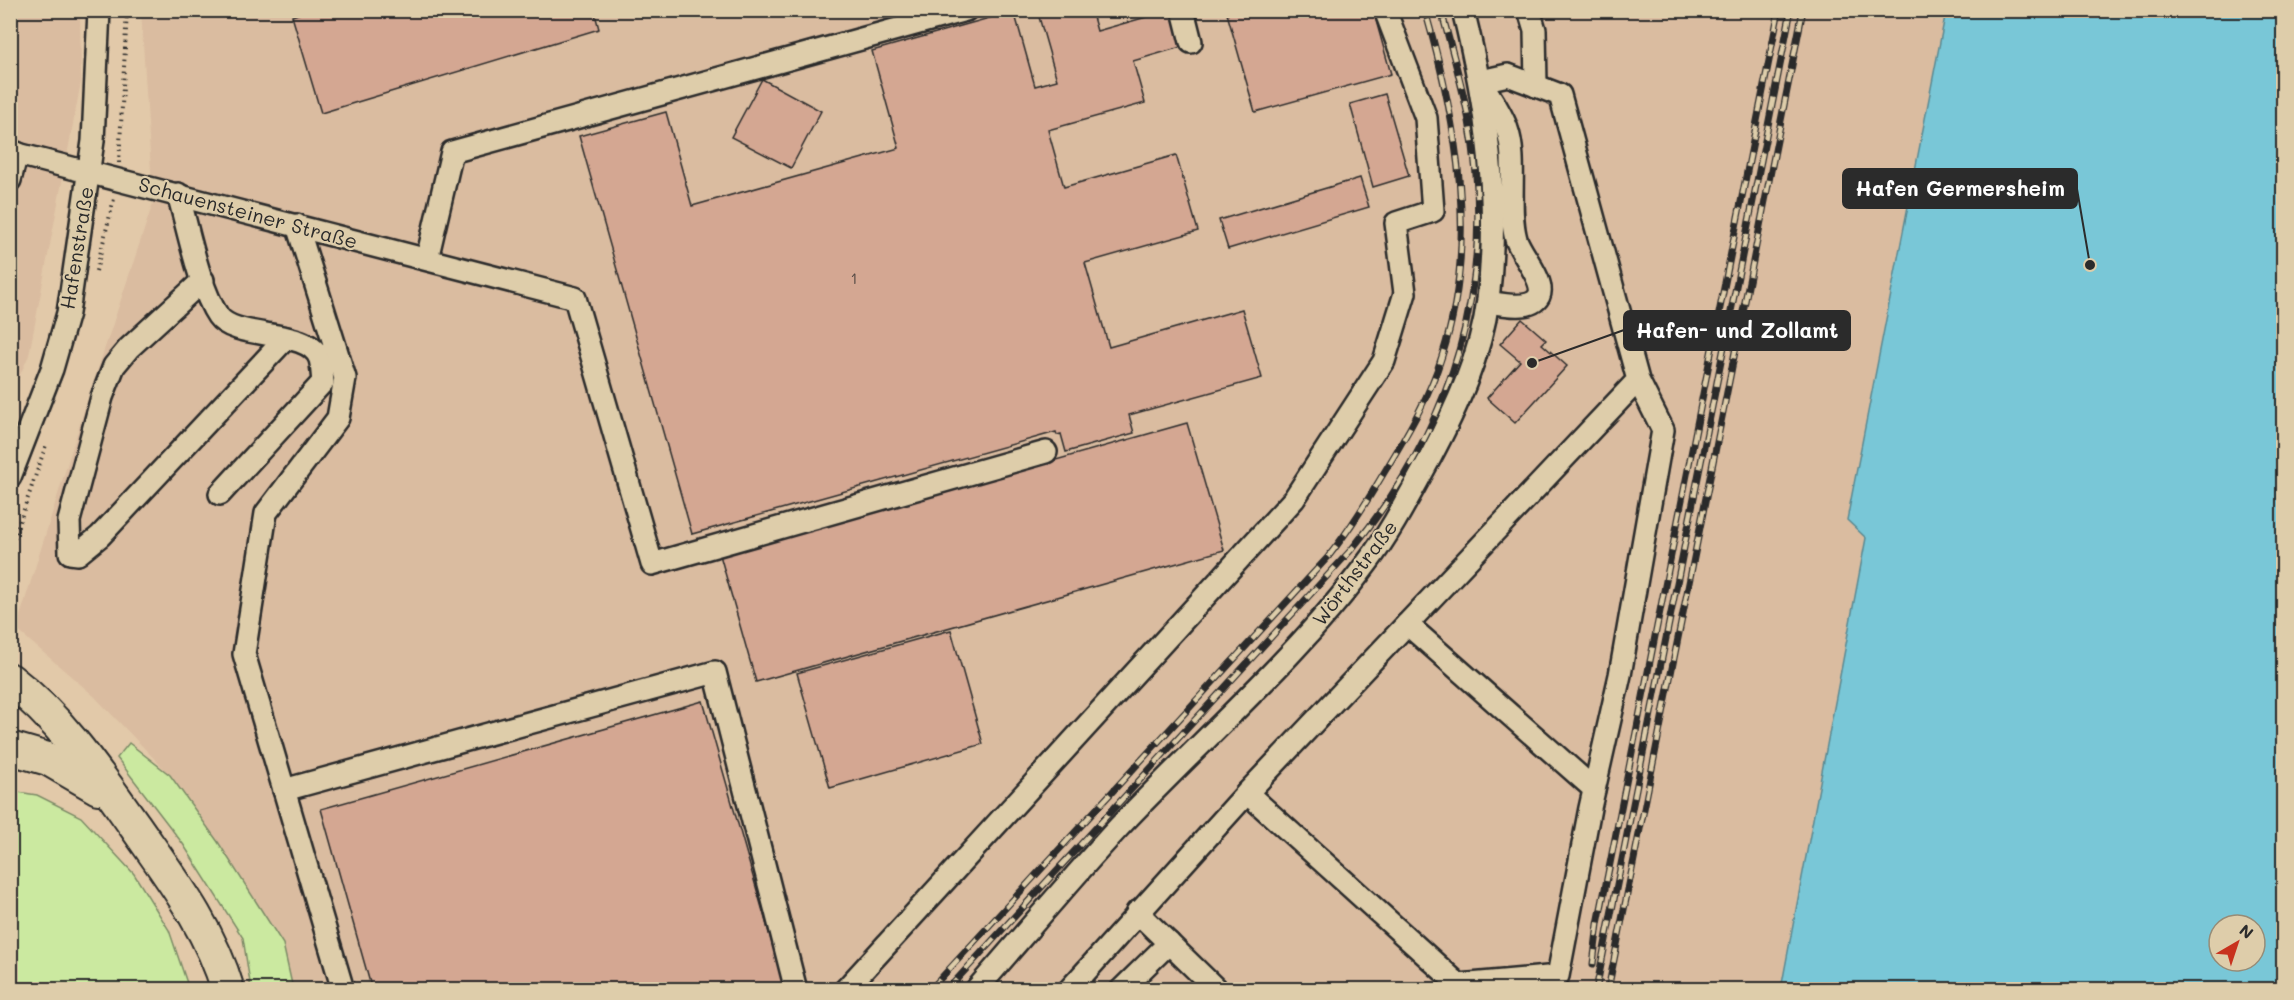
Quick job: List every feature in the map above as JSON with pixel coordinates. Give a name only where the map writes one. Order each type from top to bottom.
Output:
[{"type":"highway","points":[[10,680],[53,717],[114,797],[204,930],[228,990]]},
{"type":"highway","points":[[10,708],[77,750]]},
{"type":"highway","points":[[10,748],[48,759],[114,797]]},
{"type":"street","name":"Hafenstraße","points":[[10,477],[52,369],[68,313],[89,172],[99,10]]},
{"type":"street","points":[[417,257],[452,152],[966,10]]},
{"type":"street","points":[[1183,10],[1191,42]]},
{"type":"street","points":[[845,990],[1294,499],[1384,361],[1405,293],[1396,223],[1433,211],[1426,118],[1385,10]]},
{"type":"street","name":"Wörthstraße","points":[[976,990],[1119,828],[1314,627],[1367,564],[1396,520],[1451,419],[1472,364],[1488,302],[1491,188],[1481,81],[1463,10]]},
{"type":"street","points":[[1529,10],[1535,30],[1536,86]]},
{"type":"street","points":[[1247,792],[1460,985],[1558,976],[1594,789],[1620,675],[1663,430],[1638,380],[1560,95],[1508,75],[1481,81],[1508,130],[1514,230],[1520,251],[1540,283],[1540,294],[1535,301],[1527,304],[1488,302]]},
{"type":"street","name":"Schauensteiner Straße","points":[[14,153],[575,298],[652,564],[1046,452]]},
{"type":"street","points":[[10,180],[14,153]]},
{"type":"street","points":[[178,194],[203,280],[219,318],[232,325],[307,345],[320,357],[323,382],[220,494]]},
{"type":"street","points":[[297,225],[345,378],[338,418],[266,513],[244,654],[343,990]]},
{"type":"street","points":[[203,280],[129,348],[114,366],[102,397],[69,521],[70,553],[78,554],[100,536],[286,338]]},
{"type":"street","points":[[1069,990],[1247,792],[1638,380]]},
{"type":"street","points":[[1407,624],[1594,789]]},
{"type":"street","points":[[284,790],[716,672],[796,990]]},
{"type":"street","points":[[1137,912],[1216,990]]},
{"type":"street","points":[[1121,990],[1168,943]]},
{"type":"shaded area","points":[[11,11],[80,11],[81,82],[29,355],[11,395]]},
{"type":"shaded area","points":[[141,11],[1946,11],[1847,520],[1866,538],[1781,989],[293,989],[284,958],[222,847],[170,775],[94,696],[16,629],[84,411],[153,203]]},
{"type":"green space","points":[[129,743],[170,775],[218,842],[283,944],[293,989],[251,989],[243,938],[183,844],[117,758]]},
{"type":"green space","points":[[11,791],[37,795],[81,817],[134,874],[169,930],[189,989],[11,989]]},
{"type":"water","points":[[1946,11],[2283,11],[2283,989],[1781,989],[1866,538],[1847,520]]},
{"type":"building","points":[[310,10],[594,10],[599,29],[321,113],[292,16]]},
{"type":"building","points":[[1037,10],[1091,10],[1097,31],[1171,10],[1181,47],[1133,61],[1145,103],[1048,130],[1064,187],[1176,155],[1198,231],[1085,263],[1109,347],[1242,309],[1262,378],[1129,415],[1134,433],[1066,452],[1061,434],[1057,435],[1056,432],[692,534],[579,136],[666,112],[692,206],[899,148],[872,51],[1014,11],[1035,86],[1057,80]]},
{"type":"building","points":[[1226,10],[1373,10],[1391,74],[1255,112]]},
{"type":"building","points":[[762,79],[821,111],[791,168],[731,137]]},
{"type":"building","points":[[1385,94],[1409,176],[1373,187],[1350,104]]},
{"type":"building","points":[[1360,178],[1369,207],[1228,249],[1219,220]]},
{"type":"building","points":[[1522,319],[1546,340],[1542,344],[1567,366],[1515,423],[1487,398],[1520,361],[1500,344]]},
{"type":"building","points":[[1187,423],[1224,550],[756,682],[720,555]]},
{"type":"building","points":[[951,630],[983,744],[830,788],[797,673]]},
{"type":"building","points":[[703,701],[785,989],[372,990],[321,809]]},
{"type":"railway","points":[[930,990],[1328,557],[1367,501],[1404,440],[1431,385],[1442,356],[1453,313],[1459,270],[1461,226],[1454,139],[1446,95],[1425,10]]},
{"type":"railway","points":[[947,990],[1351,550],[1387,502],[1417,453],[1441,402],[1459,349],[1472,294],[1477,238],[1476,180],[1469,121],[1441,10]]},
{"type":"railway","points":[[1593,964],[1598,924],[1779,10]]},
{"type":"railway","points":[[1596,990],[1791,10]]},
{"type":"railway","points":[[1608,990],[1803,10]]},
{"type":"place","name":"Hafen Germersheim","points":[[2090,265]]},
{"type":"place","name":"Hafen- und Zollamt","points":[[1532,363]]}]
